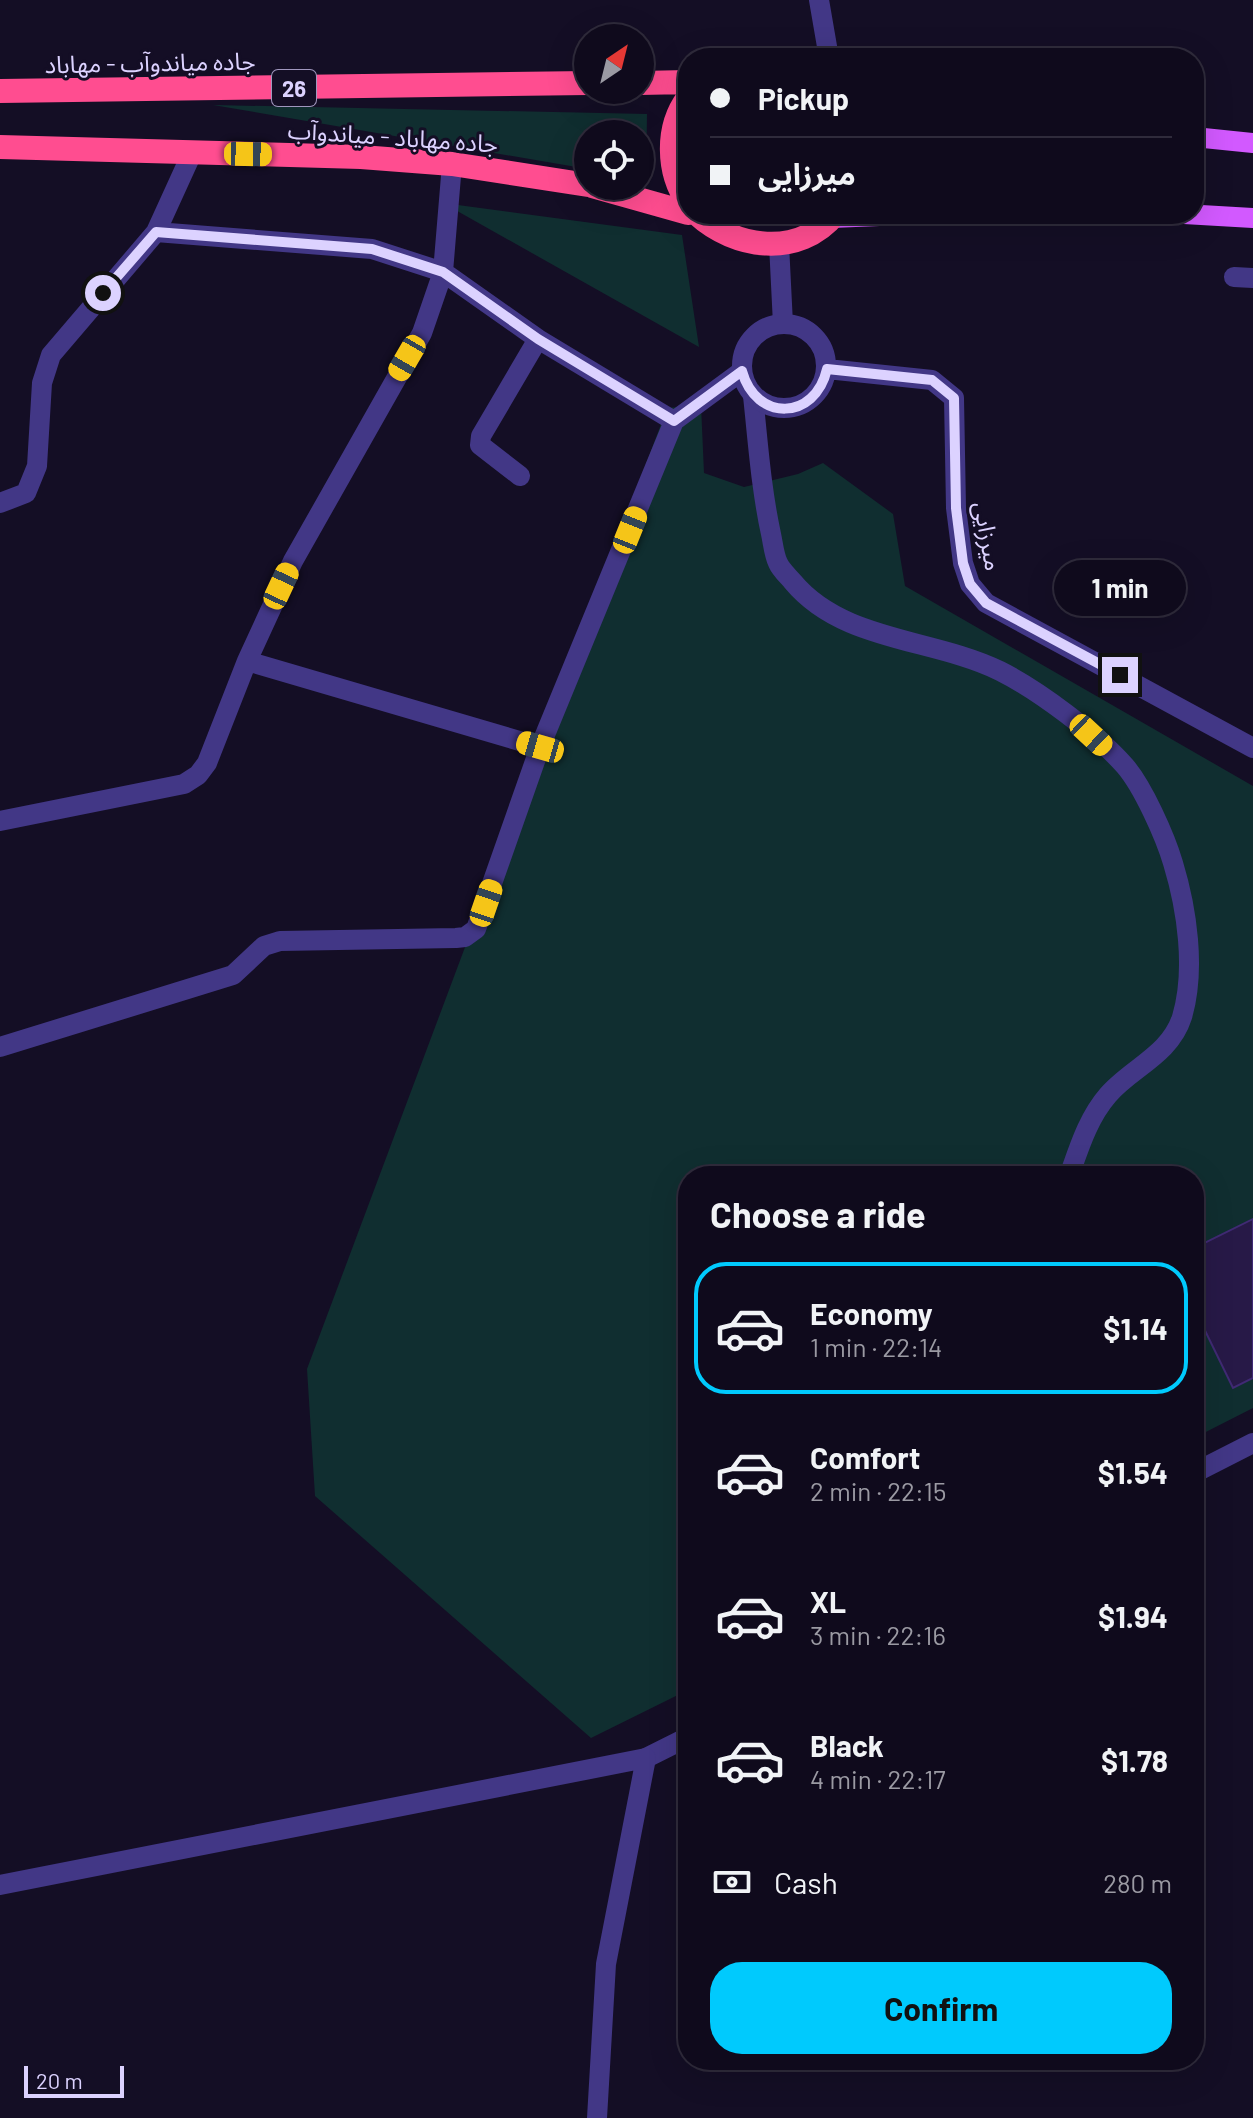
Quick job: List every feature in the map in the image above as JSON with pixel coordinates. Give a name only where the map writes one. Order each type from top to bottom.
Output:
[{"type":"highway","points":[[654,83],[678,82]]},
{"type":"highway","name":"جاده میاندوآب - مهاباد","points":[[0,91],[574,83]]},
{"type":"highway","points":[[678,118],[673,134],[672,163],[678,182]]},
{"type":"highway","name":"جاده مهاباد - میاندوآب","points":[[0,147],[361,157],[452,164],[574,183]]},
{"type":"highway","name":"جاده مهاباد - میاندوآب","points":[[645,200],[678,208]]},
{"type":"highway","name":"جاده مهاباد - میاندوآب","points":[[709,224],[722,234],[750,243],[779,244]]},
{"type":"highway","points":[[779,244],[808,235],[823,224]]},
{"type":"main road","points":[[1204,138],[1253,143]]},
{"type":"main road","points":[[1204,215],[1253,218]]},
{"type":"street","points":[[819,0],[827,48]]},
{"type":"street","points":[[0,503],[26,493],[37,466],[42,383],[51,355],[156,232],[192,153]]},
{"type":"street","points":[[0,821],[184,784],[198,775],[207,763],[247,661],[293,561],[422,333],[443,272],[452,164]]},
{"type":"street","points":[[156,232],[372,249],[443,272],[538,339],[674,421]]},
{"type":"street","points":[[779,244],[783,324]]},
{"type":"street","points":[[783,324],[810,332],[819,342],[827,369],[824,383],[806,403],[793,408],[779,408],[753,396],[745,384],[742,356],[757,333],[769,326],[783,324]]},
{"type":"street","points":[[520,476],[484,451],[480,445],[481,436],[538,339]]},
{"type":"street","name":"میرزایی","points":[[827,369],[932,380],[954,398],[956,508],[963,563],[970,584],[986,603],[1253,748]]},
{"type":"street","points":[[0,1047],[233,975],[264,946],[280,941],[465,937],[476,929],[540,747],[674,421],[742,371]]},
{"type":"street","points":[[753,396],[764,500],[778,564],[808,599],[844,622],[945,650],[1001,671],[1061,711],[1126,767],[1165,835],[1181,887],[1188,946],[1188,980],[1182,1017],[1175,1033],[1152,1060],[1110,1092],[1095,1112],[1073,1166]]},
{"type":"street","points":[[247,661],[540,747]]},
{"type":"street","points":[[1204,1468],[1253,1443]]},
{"type":"street","points":[[0,1885],[646,1758],[678,1742]]},
{"type":"street","points":[[597,2118],[606,1964],[646,1758]]},
{"type":"green space","points":[[213,105],[647,114],[647,120],[574,120],[574,167]]},
{"type":"green space","points":[[443,203],[682,235],[699,347]]},
{"type":"green space","points":[[701,405],[704,473],[744,487],[798,474],[823,463],[893,514],[905,586],[1253,786],[1253,1408],[1204,1433],[1204,1166],[678,1166],[678,1695],[591,1738],[315,1496],[307,1369],[667,408]]},
{"type":"building","points":[[1253,1219],[1253,1378],[1233,1388],[1204,1329],[1204,1243]]},
{"type":"route","points":[[103,293],[156,232],[372,249],[443,272],[538,339],[674,421],[742,371],[745,384],[753,396],[779,408],[793,408],[806,403],[824,383],[827,369],[932,380],[954,398],[956,508],[963,563],[970,584],[986,603],[1120,675]]}]
